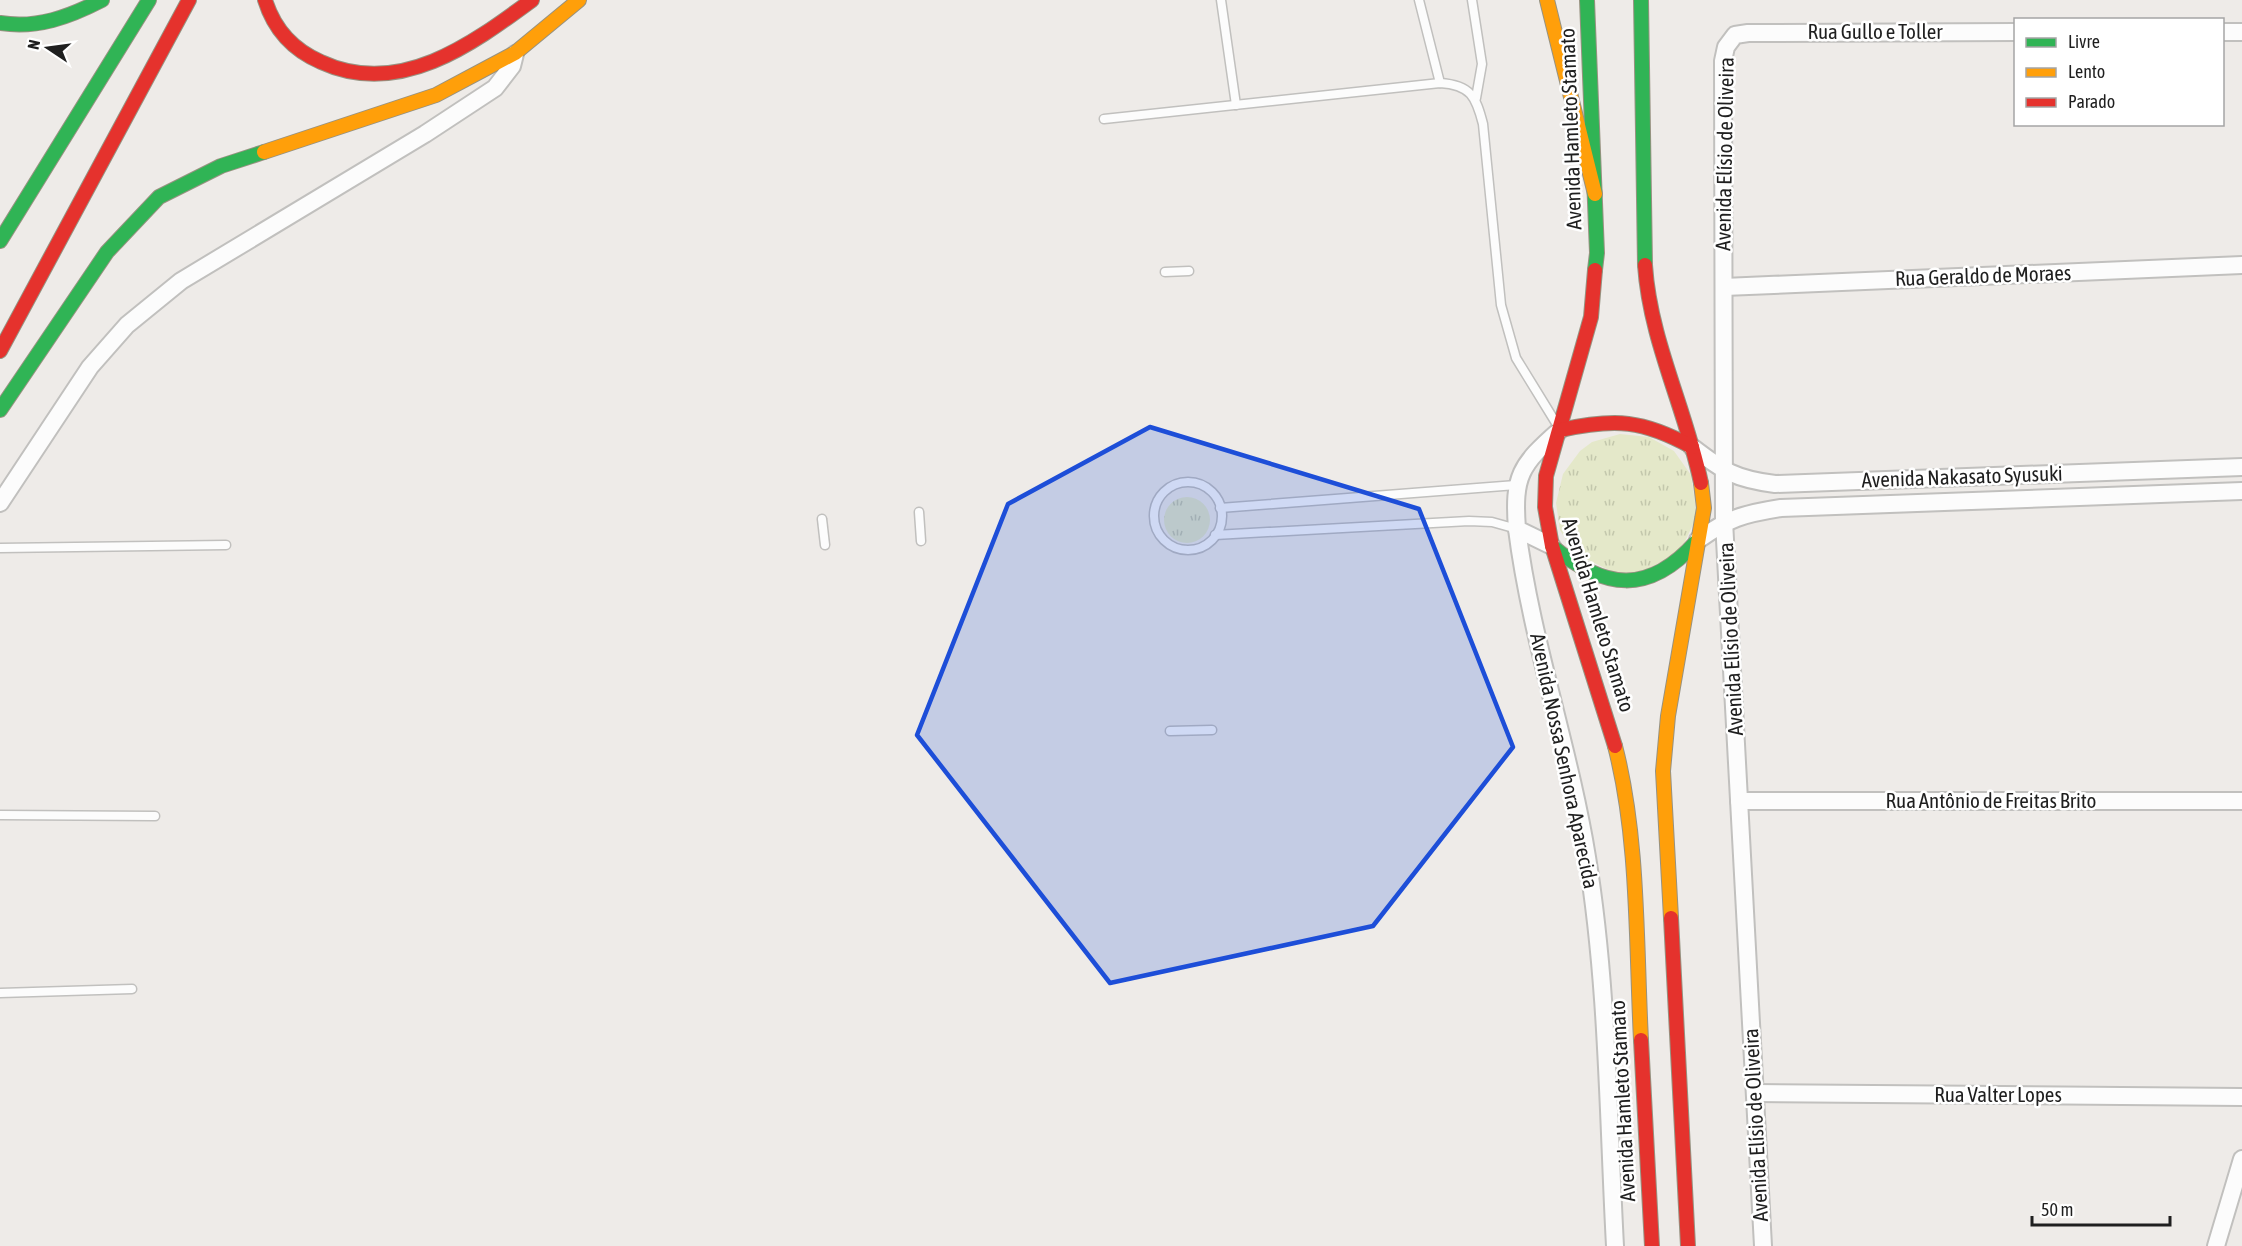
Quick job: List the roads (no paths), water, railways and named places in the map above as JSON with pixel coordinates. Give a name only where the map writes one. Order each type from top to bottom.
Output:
[{"type":"main road","points":[[0,23],[17,27],[71,17],[102,0]]},
{"type":"main road","points":[[0,241],[149,0]]},
{"type":"main road","points":[[0,351],[189,0]]},
{"type":"main road","points":[[266,0],[291,45],[327,68],[368,76],[416,69],[470,45],[532,0]]},
{"type":"main road","points":[[0,410],[107,252],[159,197],[221,166],[436,95],[515,53],[579,0]]},
{"type":"main road","points":[[1547,0],[1594,194]]},
{"type":"main road","name":"Avenida Hamleto Stamato","points":[[1587,0],[1597,253],[1591,317],[1561,430],[1546,476],[1545,507],[1552,546],[1611,729],[1624,780],[1630,836],[1652,1246]]},
{"type":"main road","name":"Avenida Hamleto Stamato","points":[[1641,0],[1645,102],[1644,247],[1651,310],[1668,374],[1702,477],[1704,508],[1668,716],[1663,771],[1688,1246]]},
{"type":"main road","points":[[1561,430],[1608,421],[1631,421],[1654,426],[1692,447]]},
{"type":"main road","points":[[1552,546],[1588,573],[1614,581],[1639,582],[1663,574],[1676,565],[1698,540]]},
{"type":"street","name":"Rua Gullo e Toller","points":[[1735,35],[1760,32],[2014,32]]},
{"type":"street","points":[[2224,32],[2242,32]]},
{"type":"street","name":"Avenida Elísio de Oliveira","points":[[1735,35],[1726,48],[1723,61],[1724,521],[1763,1246]]},
{"type":"street","points":[[0,503],[90,367],[127,325],[181,281],[425,134],[495,88],[512,66],[515,53]]},
{"type":"street","name":"Rua Geraldo de Moraes","points":[[1724,287],[2242,265]]},
{"type":"street","points":[[1516,485],[1536,451],[1561,430]]},
{"type":"street","name":"Avenida Nakasato Syusuki","points":[[1692,447],[1724,472],[1750,481],[1775,484],[2242,467]]},
{"type":"street","points":[[1946,477],[1947,502]]},
{"type":"street","name":"Avenida Nossa Senhora Aparecida","points":[[1516,485],[1517,528],[1526,588],[1576,800],[1598,936],[1615,1246]]},
{"type":"street","name":"Avenida Nakasato Syusuki","points":[[1698,540],[1724,521],[1781,508],[2242,491]]},
{"type":"street","points":[[1517,528],[1552,546]]},
{"type":"street","name":"Rua Antônio de Freitas Brito","points":[[1739,801],[2242,801]]},
{"type":"street","name":"Rua Valter Lopes","points":[[1755,1093],[2242,1097]]},
{"type":"street","points":[[2216,1246],[2242,1159]]},
{"type":"lane","points":[[1221,0],[1236,105]]},
{"type":"lane","points":[[1419,0],[1440,83]]},
{"type":"lane","points":[[1472,0],[1482,64],[1476,98],[1484,124],[1501,305],[1516,358],[1561,430]]},
{"type":"lane","points":[[1104,119],[1440,83],[1453,84],[1476,98]]},
{"type":"lane","points":[[1165,272],[1190,271]]},
{"type":"lane","points":[[1186,482],[1200,484],[1210,490],[1220,508],[1221,518],[1215,535],[1201,547],[1178,548],[1163,539],[1155,523],[1156,505],[1165,491],[1186,482]]},
{"type":"lane","points":[[1220,508],[1516,485]]},
{"type":"lane","points":[[919,513],[921,541]]},
{"type":"lane","points":[[822,519],[825,545]]},
{"type":"lane","points":[[1215,535],[1469,521],[1492,522],[1517,528]]},
{"type":"lane","points":[[0,548],[226,545]]},
{"type":"lane","points":[[1170,731],[1212,730]]},
{"type":"lane","points":[[0,815],[155,816]]},
{"type":"lane","points":[[0,993],[132,989]]}]
